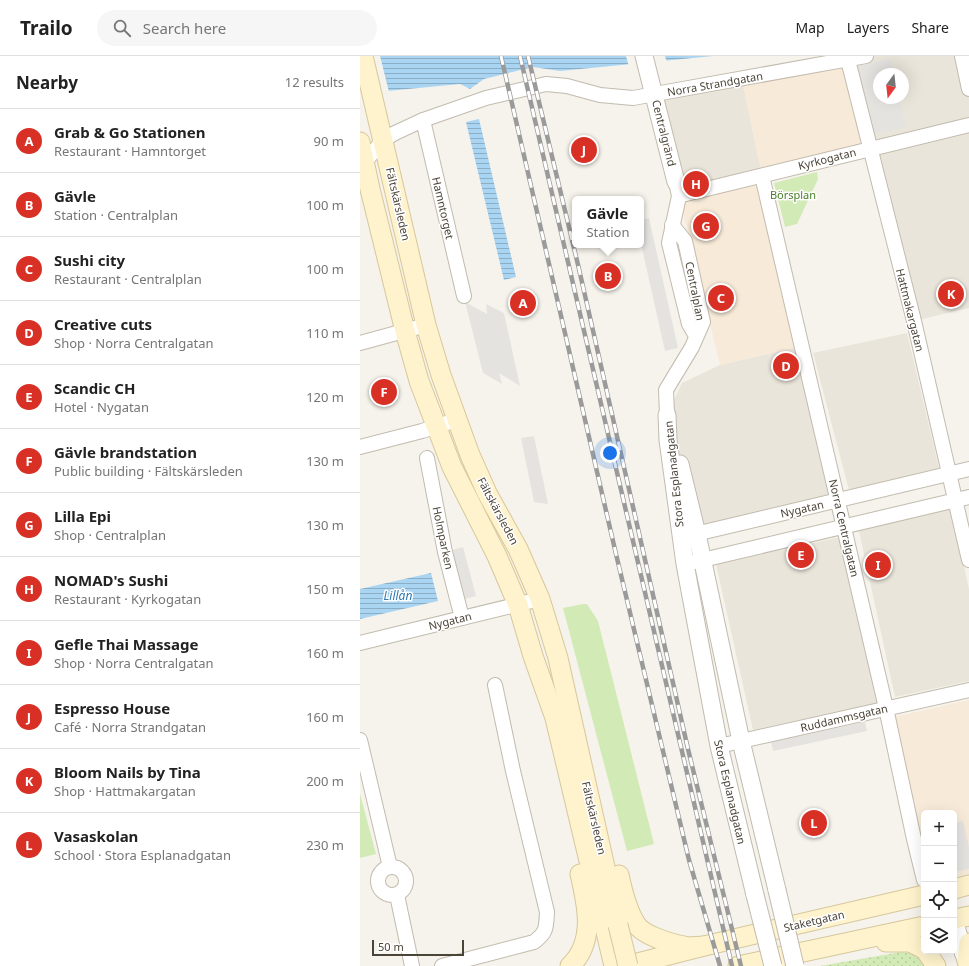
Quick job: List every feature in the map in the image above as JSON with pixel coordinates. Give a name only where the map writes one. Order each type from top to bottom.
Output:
[{"type":"main road","name":"Fältskärsleden","points":[[363,56],[426,326],[441,375],[456,420],[470,455],[487,493],[518,549],[540,599],[558,658],[612,927],[614,966]]},
{"type":"main road","name":"Fältskärsleden","points":[[360,142],[362,162],[419,381],[452,467],[497,556],[518,605],[533,656],[555,718],[612,927],[627,966]]},
{"type":"main road","points":[[533,656],[555,776],[583,890],[588,922],[584,943],[575,962],[570,966]]},
{"type":"main road","points":[[558,658],[588,733],[622,889],[636,925],[645,932],[657,938],[689,947],[704,946]]},
{"type":"main road","points":[[957,888],[969,885]]},
{"type":"main road","name":"Staketgatan","points":[[704,946],[921,897]]},
{"type":"main road","points":[[957,918],[969,916]]},
{"type":"main road","points":[[738,966],[921,927]]},
{"type":"main road","points":[[839,944],[902,942],[916,944],[921,947]]},
{"type":"main road","points":[[627,966],[704,946]]},
{"type":"main road","points":[[928,954],[936,966]]},
{"type":"street","name":"Norra Strandgatan","points":[[383,140],[423,120],[486,98],[546,84],[566,86],[600,95],[633,98],[735,81],[866,56]]},
{"type":"street","points":[[962,56],[969,89]]},
{"type":"street","name":"Hattmakargatan","points":[[848,60],[914,321],[969,560]]},
{"type":"street","name":"Centralgränd","points":[[646,61],[680,190]]},
{"type":"street","name":"Hamntorget","points":[[423,120],[464,296]]},
{"type":"street","name":"Kyrkogatan","points":[[680,190],[762,176],[870,148],[969,125]]},
{"type":"street","points":[[362,162],[383,140]]},
{"type":"street","name":"Norra Centralgatan","points":[[762,176],[886,708],[921,867]]},
{"type":"street","name":"Centralplan","points":[[667,415],[666,390],[692,347],[703,322],[685,241],[672,225],[680,190]]},
{"type":"street","points":[[360,343],[426,326]]},
{"type":"street","name":"Stora Esplanadgatan","points":[[667,415],[684,477],[689,536],[685,564],[719,746],[773,966]]},
{"type":"street","points":[[360,447],[436,428],[456,420]]},
{"type":"street","name":"Holmparken","points":[[427,458],[445,552],[462,618]]},
{"type":"street","name":"Nygatan","points":[[689,536],[969,469]]},
{"type":"street","points":[[685,564],[969,497]]},
{"type":"street","name":"Stora Esplanadgatan","points":[[689,536],[702,560],[742,741],[795,966]]},
{"type":"street","name":"Nygatan","points":[[360,643],[540,599]]},
{"type":"street","points":[[442,966],[534,942],[543,936],[546,926],[547,912],[513,771],[495,686]]},
{"type":"street","name":"Ruddammsgatan","points":[[719,746],[969,690]]},
{"type":"street","points":[[360,740],[390,867]]},
{"type":"street","points":[[390,867],[400,869],[406,878],[405,888],[397,895],[382,892],[378,882],[381,872],[390,867]]},
{"type":"street","points":[[397,895],[412,966]]},
{"type":"street","points":[[957,930],[963,952],[968,957]]},
{"type":"street","points":[[938,954],[940,966]]},
{"type":"shaded area","points":[[866,56],[969,56],[969,308],[914,321],[848,60]]},
{"type":"shaded area","points":[[891,59],[893,68],[873,68],[873,104],[900,104],[906,127],[867,135],[851,67]]},
{"type":"shaded area","points":[[848,60],[870,148],[762,176],[742,79]]},
{"type":"shaded area","points":[[742,79],[762,176],[686,194],[654,94]]},
{"type":"shaded area","points":[[762,176],[802,346],[720,365],[679,196]]},
{"type":"shaded area","points":[[649,218],[678,348],[665,351],[642,248],[644,248],[644,219]]},
{"type":"shaded area","points":[[465,302],[487,314],[486,304],[504,313],[520,386],[499,373],[502,384],[483,373]]},
{"type":"shaded area","points":[[907,333],[939,468],[849,490],[813,353]]},
{"type":"shaded area","points":[[802,346],[838,500],[681,538],[667,415],[682,383],[720,365]]},
{"type":"shaded area","points":[[534,436],[548,504],[534,502],[521,438]]},
{"type":"shaded area","points":[[951,508],[969,589],[969,681],[895,697],[859,531]]},
{"type":"shaded area","points":[[841,537],[877,703],[753,730],[716,564]]},
{"type":"shaded area","points":[[463,547],[476,596],[458,601],[445,552]]},
{"type":"shaded area","points":[[969,700],[969,874],[957,876],[957,810],[921,810],[921,838],[894,717]]},
{"type":"shaded area","points":[[865,722],[867,731],[773,751],[771,742]]},
{"type":"shaded area","points":[[963,821],[969,847],[969,869],[957,871],[957,846],[957,822]]},
{"type":"green space","name":"Börsplan","points":[[817,172],[818,179],[797,224],[785,227],[774,183]]},
{"type":"green space","points":[[587,604],[598,621],[654,844],[627,851],[563,608]]},
{"type":"green space","points":[[360,794],[376,854],[360,858]]},
{"type":"green space","points":[[901,952],[909,953],[915,956],[925,966],[820,966]]},
{"type":"water","points":[[360,56],[713,56],[560,71],[533,67],[484,79],[470,89],[460,84],[387,91]]},
{"type":"water","points":[[479,119],[516,277],[504,280],[466,122]]},
{"type":"water","name":"Lillån","points":[[431,573],[438,601],[360,619],[360,589]]},
{"type":"pier","points":[[360,56],[380,56],[389,92],[360,95]]},
{"type":"pier","points":[[626,56],[665,56],[667,63],[629,67]]},
{"type":"railway","points":[[501,56],[616,554],[689,860],[720,966]]},
{"type":"railway","points":[[520,56],[732,966]]},
{"type":"railway","points":[[528,56],[572,240]]},
{"type":"railway","points":[[574,248],[688,749],[741,966]]},
{"type":"place","name":"Espresso House","points":[[584,150]]},
{"type":"place","name":"NOMAD's Sushi","points":[[696,184]]},
{"type":"place","name":"Lilla Epi","points":[[706,226]]},
{"type":"place","name":"Gävle","points":[[608,276]]},
{"type":"place","name":"Bloom Nails by Tina","points":[[951,294]]},
{"type":"place","name":"Sushi city","points":[[721,298]]},
{"type":"place","name":"Grab & Go Stationen","points":[[523,303]]},
{"type":"place","name":"Creative cuts","points":[[786,366]]},
{"type":"place","name":"Gävle brandstation","points":[[384,392]]},
{"type":"place","name":"Scandic CH","points":[[801,555]]},
{"type":"place","name":"Gefle Thai Massage","points":[[878,565]]},
{"type":"place","name":"Vasaskolan","points":[[814,823]]}]
